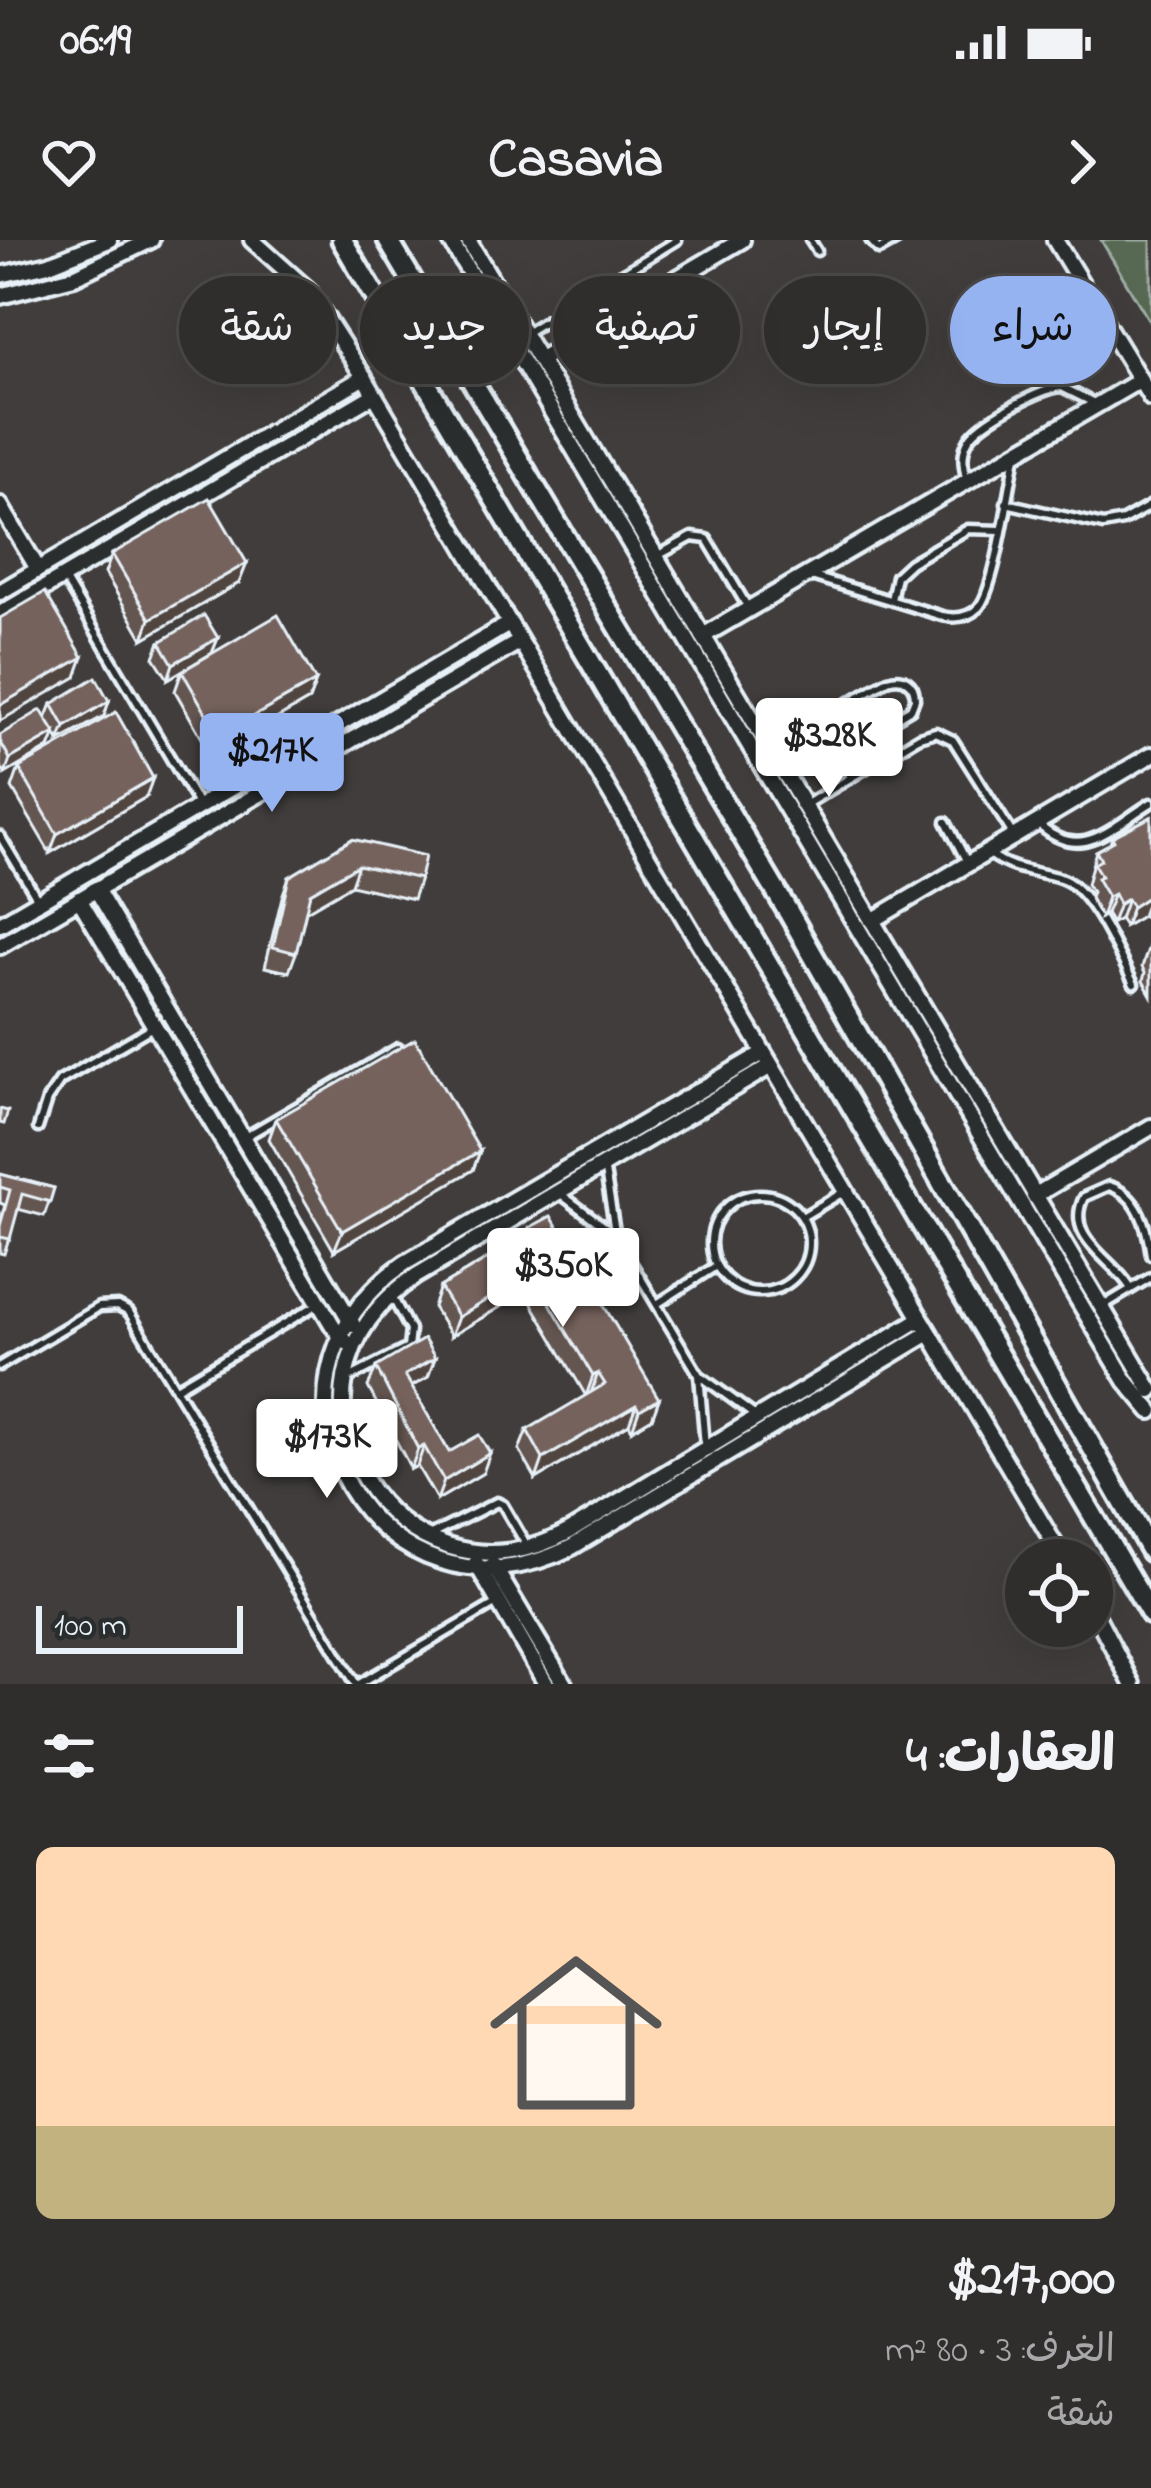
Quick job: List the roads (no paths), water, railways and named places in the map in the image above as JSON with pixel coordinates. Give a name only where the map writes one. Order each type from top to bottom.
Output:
[{"type":"street","points":[[0,275],[49,264],[109,240]]},
{"type":"street","points":[[0,296],[74,277],[151,240]]},
{"type":"street","points":[[252,240],[308,290],[360,371]]},
{"type":"street","points":[[342,240],[1151,1615]]},
{"type":"street","points":[[388,240],[789,913],[1151,1551]]},
{"type":"street","points":[[450,240],[1126,1381],[1151,1412]]},
{"type":"street","points":[[468,240],[489,276]]},
{"type":"street","points":[[539,360],[742,240]]},
{"type":"street","points":[[1055,240],[1151,398]]},
{"type":"street","points":[[529,343],[1151,1390]]},
{"type":"street","points":[[0,592],[360,379]]},
{"type":"street","points":[[704,635],[1140,380]]},
{"type":"street","points":[[368,384],[1051,1539]]},
{"type":"street","points":[[0,614],[374,395]]},
{"type":"street","points":[[0,505],[38,569]]},
{"type":"street","points":[[0,924],[509,624]]},
{"type":"street","points":[[0,946],[519,642]]},
{"type":"street","points":[[872,921],[1151,754]]},
{"type":"street","points":[[96,889],[349,1319],[357,1341]]},
{"type":"street","points":[[79,899],[319,1304],[340,1337],[357,1341]]},
{"type":"street","points":[[100,934],[117,923]]},
{"type":"street","points":[[564,1684],[485,1561],[426,1538],[395,1518],[362,1479],[345,1432],[344,1381],[357,1341],[390,1295],[767,1060]]},
{"type":"street","points":[[767,1060],[405,1263],[380,1282],[349,1319],[328,1371],[326,1425],[334,1460],[350,1492],[372,1520],[400,1543],[432,1559],[538,1561],[572,1547],[929,1334]]},
{"type":"street","points":[[1034,1196],[1151,1126]]},
{"type":"street","points":[[485,1561],[570,1531],[920,1319]]},
{"type":"street","points":[[1132,1521],[1151,1510]]},
{"type":"street","points":[[485,1561],[497,1603],[546,1684]]},
{"type":"street","points":[[1113,1647],[1132,1684]]},
{"type":"lane","points":[[529,331],[677,240]]},
{"type":"lane","points":[[810,240],[817,251]]},
{"type":"lane","points":[[870,240],[879,250],[897,240]]},
{"type":"lane","points":[[967,481],[963,454],[971,436],[1036,394],[1062,387],[1097,405]]},
{"type":"lane","points":[[807,574],[950,618],[973,613],[988,594],[1017,452]]},
{"type":"lane","points":[[1006,503],[1103,525],[1124,521],[1151,505]]},
{"type":"lane","points":[[891,601],[896,576],[910,562],[974,527],[1001,530]]},
{"type":"lane","points":[[657,557],[692,537],[707,539],[748,609]]},
{"type":"lane","points":[[63,577],[200,807]]},
{"type":"lane","points":[[804,728],[887,680],[897,677],[910,683],[916,698],[910,709],[846,748],[843,761],[851,777]]},
{"type":"lane","points":[[804,806],[924,734],[943,733],[957,745],[1014,836]]},
{"type":"lane","points":[[1036,823],[1058,841],[1077,844],[1151,803]]},
{"type":"lane","points":[[946,822],[968,863]]},
{"type":"lane","points":[[0,836],[38,902]]},
{"type":"lane","points":[[988,852],[1013,868],[1075,885],[1134,984]]},
{"type":"lane","points":[[38,1128],[47,1100],[60,1081],[154,1027]]},
{"type":"lane","points":[[242,1138],[398,1048]]},
{"type":"lane","points":[[604,1164],[616,1237]]},
{"type":"lane","points":[[1131,1288],[1121,1271],[1098,1255],[1081,1228],[1078,1215],[1084,1197],[1109,1186],[1127,1195],[1148,1229],[1151,1255]]},
{"type":"lane","points":[[802,1216],[845,1191]]},
{"type":"lane","points":[[558,1192],[616,1237],[699,1375],[758,1417]]},
{"type":"lane","points":[[770,1194],[788,1202],[802,1216],[809,1235],[808,1255],[799,1273],[784,1286],[766,1292],[746,1290],[728,1281],[716,1266],[710,1246],[713,1226],[740,1197],[770,1194]]},
{"type":"lane","points":[[657,1304],[716,1266]]},
{"type":"lane","points":[[1100,1308],[1151,1277]]},
{"type":"lane","points":[[344,1381],[400,1354],[410,1344],[410,1330],[390,1295]]},
{"type":"lane","points":[[176,1388],[319,1304]]},
{"type":"lane","points":[[0,1366],[93,1310],[112,1305],[134,1317],[357,1684],[497,1603]]},
{"type":"lane","points":[[699,1375],[705,1449]]},
{"type":"lane","points":[[426,1538],[497,1502],[506,1508],[528,1548]]}]
